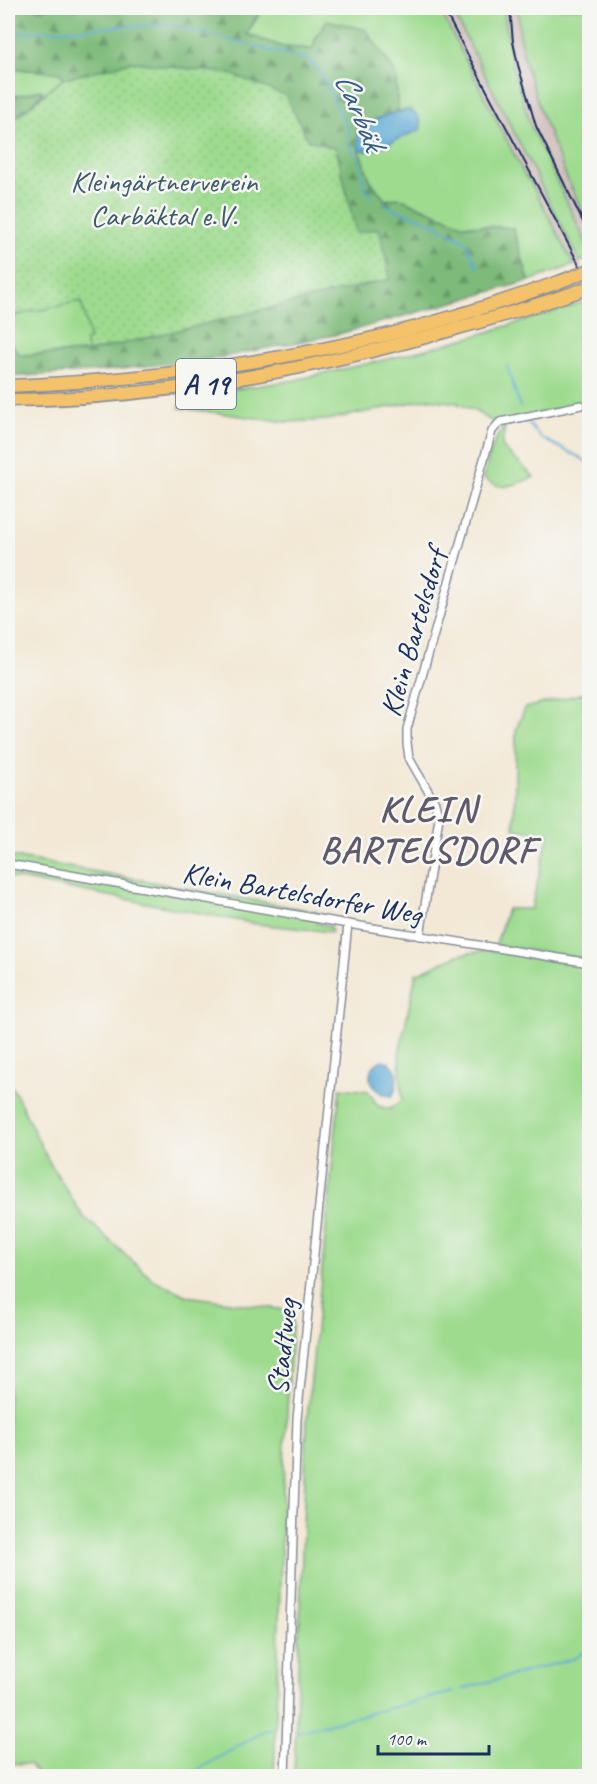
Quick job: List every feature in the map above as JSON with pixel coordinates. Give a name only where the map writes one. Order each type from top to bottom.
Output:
[{"type":"highway","name":"A 19","points":[[8,386],[117,380],[273,359],[386,335],[485,306],[590,270]]},
{"type":"highway","name":"A 19","points":[[8,400],[78,398],[130,393],[277,373],[372,352],[590,287]]},
{"type":"street","name":"Klein Bartelsdorf","points":[[420,936],[439,818],[435,803],[409,758],[407,729],[492,431],[500,422],[581,405]]},
{"type":"street","name":"Klein Bartelsdorfer Weg","points":[[8,864],[348,924],[590,963]]},
{"type":"street","name":"Stadtweg","points":[[285,1776],[297,1419],[348,924]]},
{"type":"shaded area","points":[[439,8],[451,8],[589,280],[589,293],[530,181],[525,176]]},
{"type":"shaded area","points":[[503,8],[518,8],[520,39],[525,63],[542,115],[589,226],[589,249],[531,127],[513,68]]},
{"type":"green space","points":[[8,8],[259,8],[259,14],[247,34],[283,47],[313,49],[315,39],[327,20],[366,30],[395,72],[398,111],[371,121],[359,150],[370,180],[385,200],[399,198],[464,225],[513,228],[529,281],[339,334],[217,358],[103,371],[8,377],[8,340],[20,355],[88,352],[390,279],[356,233],[308,140],[231,74],[132,62],[63,79],[61,73],[8,68]]},
{"type":"green space","points":[[259,8],[439,8],[525,176],[530,181],[574,265],[529,281],[513,228],[464,225],[399,198],[385,200],[370,180],[359,150],[370,151],[410,110],[398,111],[395,72],[313,49],[283,47],[246,34],[259,14]]},
{"type":"green space","points":[[451,8],[503,8],[513,68],[531,127],[589,249],[589,258],[580,262]]},
{"type":"green space","points":[[518,8],[589,8],[589,226],[542,115],[525,63],[520,39]]},
{"type":"green space","name":"Kleingärtnerverein Carbäktal e.V.","points":[[132,62],[231,74],[286,96],[308,140],[336,148],[356,233],[379,228],[390,279],[88,352],[85,341],[90,339],[81,301],[8,317],[8,124],[63,79]]},
{"type":"green space","points":[[8,68],[62,73],[63,79],[43,94],[41,90],[8,98]]},
{"type":"green space","points":[[41,90],[43,94],[8,124],[8,98]]},
{"type":"green space","points":[[589,299],[589,399],[579,404],[496,424],[457,403],[428,399],[327,420],[287,422],[179,408],[183,397],[290,381],[397,357],[478,335]]},
{"type":"green space","points":[[81,300],[90,339],[85,341],[88,352],[20,355],[8,340],[8,317]]},
{"type":"green space","points":[[505,426],[502,447],[534,477],[508,486],[490,483],[483,478],[494,443]]},
{"type":"green space","points":[[589,692],[589,960],[496,945],[507,909],[531,909],[549,834],[514,829],[516,730],[525,708]]},
{"type":"green space","points":[[8,856],[318,912],[316,923],[330,926],[332,932],[257,924],[8,877]]},
{"type":"green space","points":[[488,950],[589,966],[589,1776],[294,1776],[307,1420],[340,1088],[368,1091],[378,1106],[390,1109],[402,1100],[399,1054],[416,974],[458,955]]},
{"type":"green space","points":[[8,1081],[48,1160],[82,1215],[152,1279],[187,1296],[293,1311],[284,1461],[274,1776],[39,1776],[29,1764],[8,1763]]},
{"type":"water","points":[[410,110],[417,115],[421,124],[420,130],[370,151],[359,150],[357,131],[382,117]]},
{"type":"water","points":[[382,1060],[390,1063],[396,1071],[396,1084],[392,1096],[377,1090],[371,1081],[371,1071]]},
{"type":"waterway","name":"Carbäk","points":[[8,33],[167,24],[308,60],[321,72],[348,130],[349,145],[359,160],[366,191],[373,196]]},
{"type":"waterway","name":"Carbäk","points":[[385,203],[393,209],[426,220],[465,241],[478,268]]},
{"type":"waterway","name":"Carbäk","points":[[507,366],[520,407]]},
{"type":"waterway","name":"Carbäk","points":[[528,423],[541,438],[590,464]]},
{"type":"waterway","name":"Carbäk","points":[[590,608],[584,618],[590,624]]},
{"type":"waterway","points":[[462,1689],[576,1658],[590,1647]]},
{"type":"waterway","points":[[296,1732],[453,1692]]},
{"type":"waterway","points":[[187,1776],[266,1730],[271,1730]]},
{"type":"railway","points":[[443,8],[590,285]]},
{"type":"railway","points":[[510,8],[518,65],[536,126],[590,236]]},
{"type":"district","name":"KLEIN BARTELSDORF","points":[[428,830]]}]
